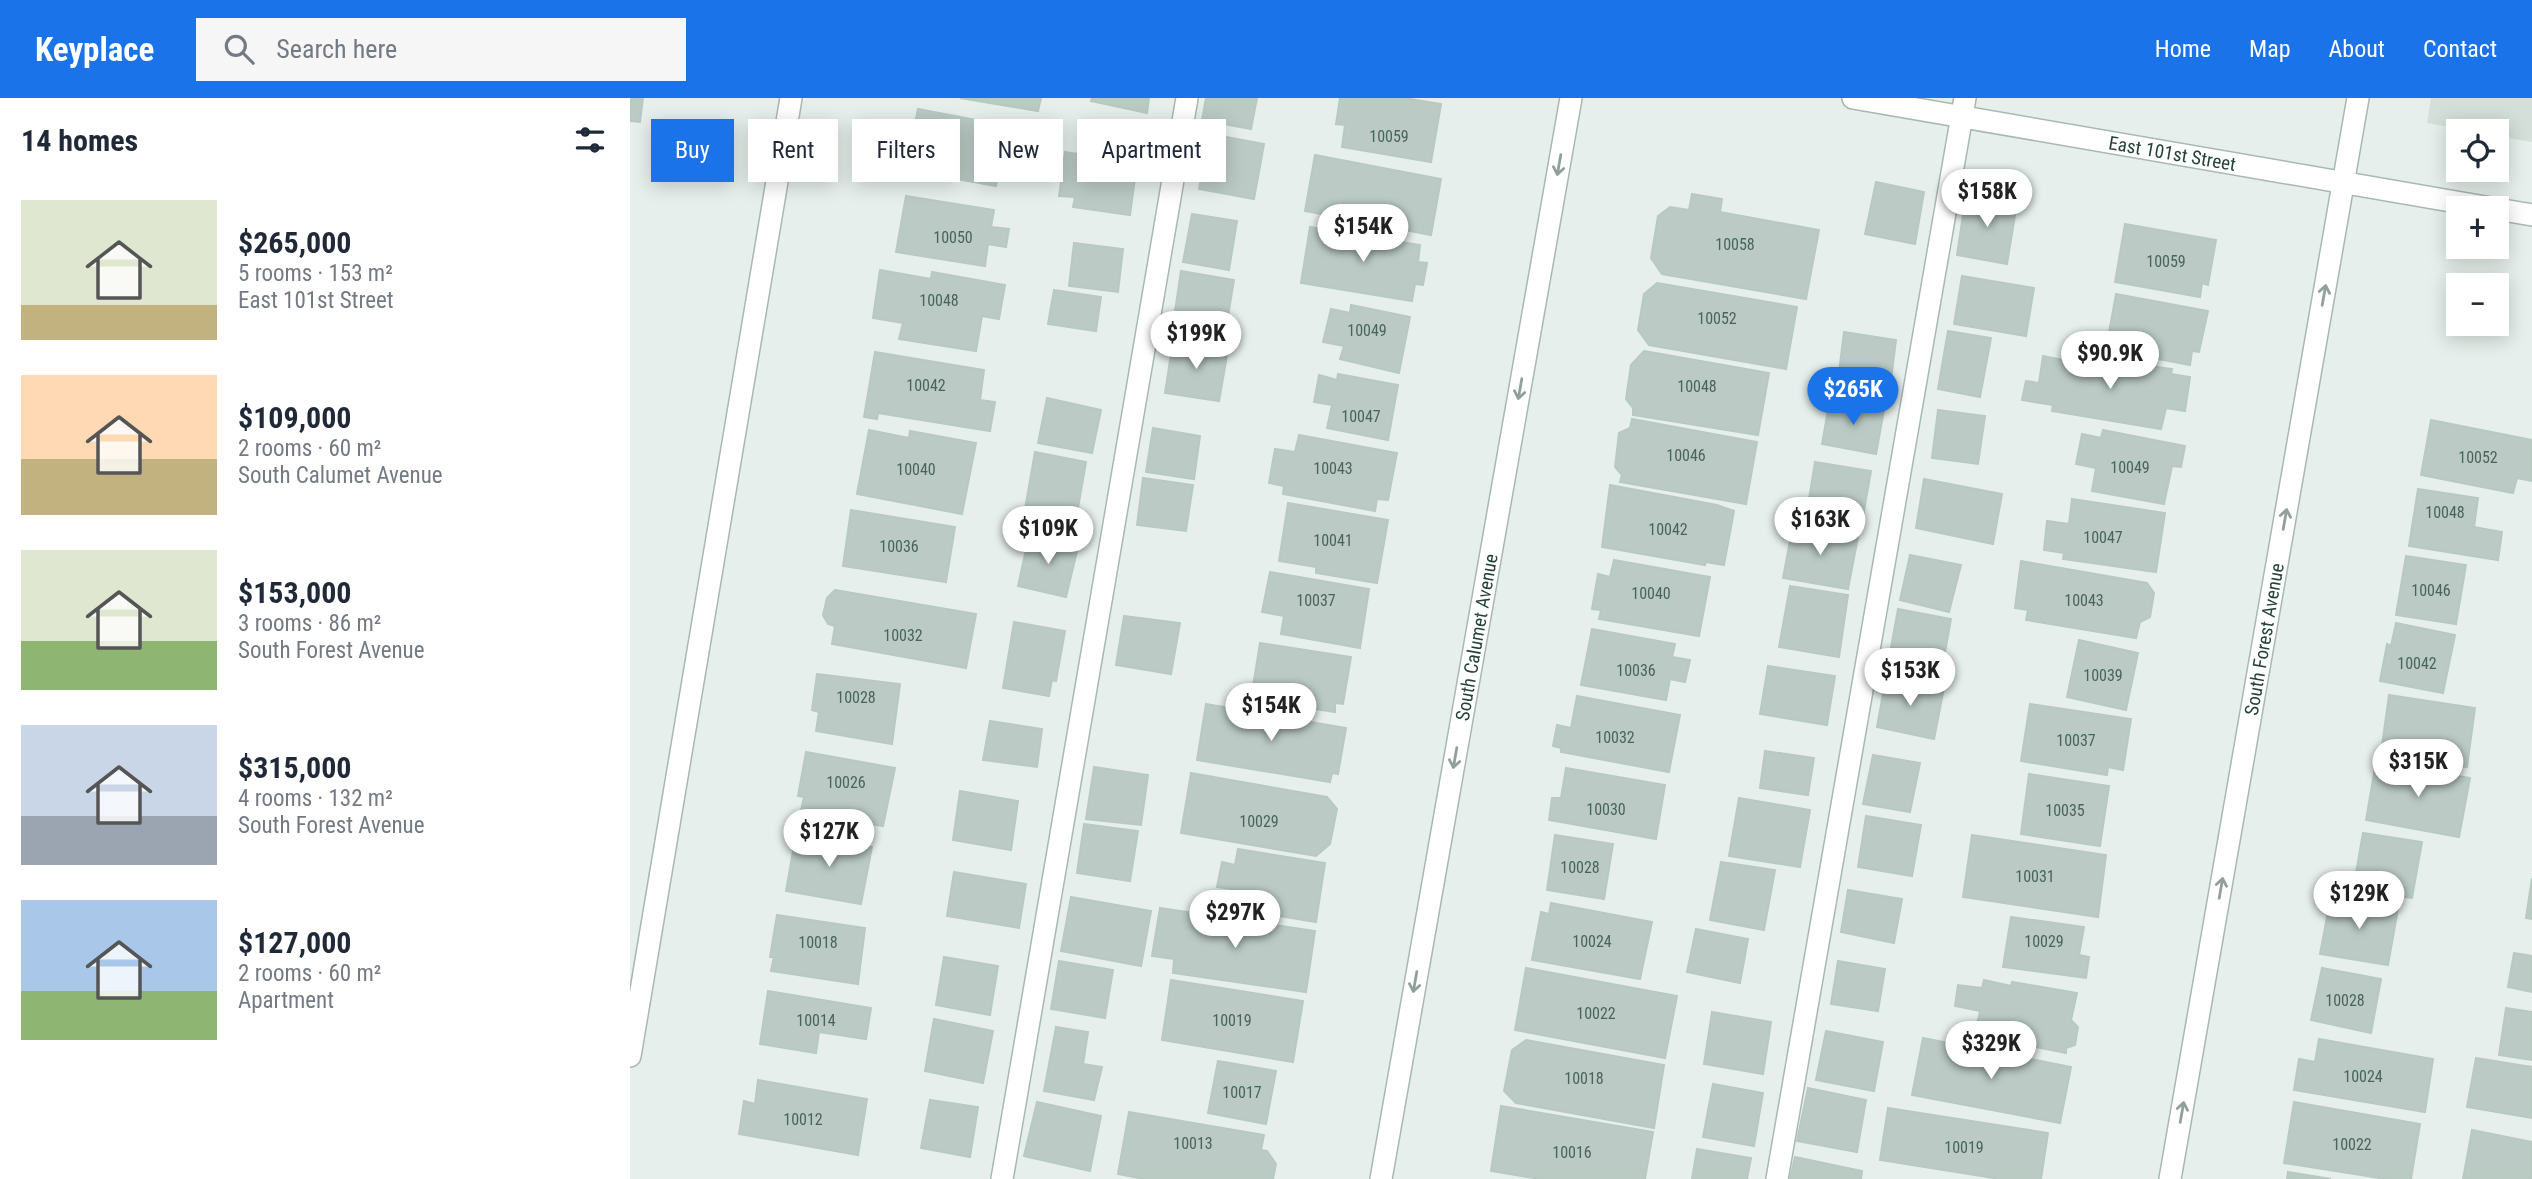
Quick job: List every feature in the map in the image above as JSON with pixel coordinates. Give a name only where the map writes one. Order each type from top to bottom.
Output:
[{"type":"street","points":[[630,1056],[791,98]]},
{"type":"street","points":[[1002,1179],[1187,98]]},
{"type":"street","name":"South Calumet Avenue","points":[[1381,1179],[1571,98]]},
{"type":"street","name":"East 101st Street","points":[[1853,98],[1964,107],[2446,200]]},
{"type":"street","name":"South Forest Avenue","points":[[2170,1179],[2358,98]]},
{"type":"street","points":[[1777,1179],[1964,107]]},
{"type":"street","points":[[2509,211],[2532,215]]},
{"type":"shaded area","points":[[2431,98],[2532,98],[2532,142],[2509,138],[2509,119],[2446,119],[2446,126],[2427,123]]},
{"type":"building","points":[[630,98],[643,98],[640,122],[630,121]]},
{"type":"building","points":[[960,98],[1041,98],[1038,111]]},
{"type":"building","points":[[1092,98],[1149,98],[1147,113],[1091,101]]},
{"type":"building","points":[[1206,98],[1257,98],[1251,129],[1226,124],[1226,119],[1202,119]]},
{"type":"building","points":[[1340,98],[1404,98],[1441,104],[1431,162],[1342,147],[1345,125],[1336,124]]},
{"type":"building","points":[[918,109],[974,120],[974,182],[997,182],[996,186],[960,180],[960,119],[916,119]]},
{"type":"building","points":[[1226,137],[1264,144],[1254,199],[1199,189],[1200,182],[1226,182]]},
{"type":"building","points":[[1065,152],[1077,154],[1077,182],[1134,182],[1130,215],[1073,207],[1075,197],[1059,196]]},
{"type":"building","points":[[1315,155],[1441,179],[1431,235],[1305,211]]},
{"type":"building","points":[[1876,182],[1924,192],[1915,244],[1865,234]]},
{"type":"building","points":[[1692,194],[1722,199],[1720,212],[1819,230],[1806,299],[1662,274],[1651,258],[1658,216],[1670,207],[1689,210]]},
{"type":"building","points":[[1966,195],[2017,203],[2007,264],[1957,255]]},
{"type":"building","points":[[906,196],[994,210],[991,227],[1009,229],[1006,247],[988,244],[985,266],[896,252]]},
{"type":"building","points":[[1192,214],[1237,221],[1229,270],[1183,262]]},
{"type":"building","points":[[2125,224],[2216,240],[2208,285],[2202,283],[2200,297],[2115,282]]},
{"type":"building","points":[[1310,227],[1420,245],[1418,262],[1427,263],[1423,285],[1415,284],[1412,301],[1301,283]]},
{"type":"building","points":[[1074,243],[1123,249],[1118,292],[1069,286]]},
{"type":"building","points":[[880,270],[931,279],[932,272],[1005,285],[999,319],[982,316],[976,351],[899,339],[903,323],[873,318]]},
{"type":"building","points":[[1181,271],[1234,280],[1225,334],[1173,325]]},
{"type":"building","points":[[1962,276],[2034,288],[2026,336],[1954,324]]},
{"type":"building","points":[[1657,283],[1797,307],[1786,369],[1649,345],[1638,330],[1644,294]]},
{"type":"building","points":[[1054,290],[1101,297],[1096,331],[1048,324]]},
{"type":"building","points":[[2116,294],[2208,311],[2199,352],[2192,351],[2190,365],[2106,349]]},
{"type":"building","points":[[1351,305],[1410,317],[1399,373],[1340,359],[1344,346],[1323,342],[1331,309],[1350,313]]},
{"type":"building","points":[[1948,331],[1991,338],[1980,397],[1938,389]]},
{"type":"building","points":[[1844,332],[1896,340],[1890,387],[1838,380]]},
{"type":"building","points":[[1173,341],[1228,350],[1219,401],[1165,393]]},
{"type":"building","points":[[1644,351],[1769,373],[1758,435],[1633,415],[1633,408],[1626,399],[1631,365]]},
{"type":"building","points":[[875,352],[984,370],[980,400],[995,402],[990,431],[878,413],[877,419],[864,417]]},
{"type":"building","points":[[2043,356],[2108,369],[2116,361],[2172,369],[2171,374],[2190,377],[2185,411],[2166,408],[2161,429],[2052,411],[2053,405],[2022,400],[2026,381],[2039,383]]},
{"type":"building","points":[[1338,374],[1398,385],[1388,440],[1327,428],[1332,405],[1314,402],[1319,375],[1337,380]]},
{"type":"building","points":[[1047,398],[1101,410],[1092,453],[1038,443]]},
{"type":"building","points":[[1830,399],[1884,410],[1876,454],[1822,444]]},
{"type":"building","points":[[1938,410],[1985,416],[1978,464],[1932,458]]},
{"type":"building","points":[[1632,419],[1757,442],[1746,504],[1620,482],[1622,475],[1615,467],[1619,433],[1630,428]]},
{"type":"building","points":[[2431,420],[2532,440],[2532,481],[2517,478],[2513,493],[2421,475]]},
{"type":"building","points":[[1153,428],[1200,436],[1194,479],[1146,472]]},
{"type":"building","points":[[869,430],[909,438],[910,431],[976,443],[962,514],[857,494]]},
{"type":"building","points":[[2103,430],[2185,446],[2181,467],[2172,466],[2164,504],[2092,491],[2096,468],[2076,464],[2082,434],[2101,438]]},
{"type":"building","points":[[1299,435],[1397,453],[1388,500],[1377,499],[1375,511],[1283,494],[1284,486],[1269,483],[1275,449],[1295,452]]},
{"type":"building","points":[[1035,452],[1086,462],[1073,537],[1022,526]]},
{"type":"building","points":[[1815,462],[1871,471],[1862,522],[1807,512]]},
{"type":"building","points":[[1143,478],[1193,485],[1186,531],[1137,525]]},
{"type":"building","points":[[1924,479],[2002,494],[1993,544],[1916,528]]},
{"type":"building","points":[[1610,485],[1717,505],[1734,511],[1724,565],[1706,562],[1705,565],[1602,547]]},
{"type":"building","points":[[2418,489],[2478,498],[2474,527],[2502,532],[2498,560],[2409,546]]},
{"type":"building","points":[[2072,499],[2165,513],[2156,572],[2063,559],[2064,553],[2044,550],[2047,521],[2069,524]]},
{"type":"building","points":[[1288,503],[1388,520],[1377,583],[1316,573],[1316,567],[1279,561]]},
{"type":"building","points":[[851,510],[955,527],[946,582],[843,566]]},
{"type":"building","points":[[1793,525],[1858,537],[1848,589],[1783,578]]},
{"type":"building","points":[[1029,536],[1078,547],[1066,597],[1018,586]]},
{"type":"building","points":[[1910,555],[1961,565],[1949,612],[1900,600]]},
{"type":"building","points":[[2406,556],[2466,565],[2456,624],[2396,615]]},
{"type":"building","points":[[1614,560],[1710,577],[1699,636],[1599,619],[1601,610],[1592,609],[1598,574],[1610,577]]},
{"type":"building","points":[[2021,561],[2147,583],[2154,593],[2150,617],[2140,622],[2136,638],[2026,620],[2028,610],[2015,608]]},
{"type":"building","points":[[1270,572],[1369,589],[1360,648],[1281,634],[1284,616],[1262,612]]},
{"type":"building","points":[[1790,586],[1848,595],[1839,657],[1779,647]]},
{"type":"building","points":[[835,590],[976,614],[966,668],[832,644],[835,626],[828,624],[823,615],[827,598]]},
{"type":"building","points":[[1898,609],[1951,619],[1942,669],[1889,659]]},
{"type":"building","points":[[1124,616],[1180,623],[1171,674],[1116,665]]},
{"type":"building","points":[[1014,622],[1065,631],[1056,681],[1052,680],[1049,696],[1003,688]]},
{"type":"building","points":[[2396,623],[2455,635],[2443,693],[2380,681],[2387,644],[2391,646]]},
{"type":"building","points":[[1592,629],[1675,644],[1672,657],[1690,660],[1685,682],[1670,679],[1666,700],[1581,685]]},
{"type":"building","points":[[2079,640],[2138,653],[2126,710],[2067,697]]},
{"type":"building","points":[[1260,643],[1351,657],[1343,704],[1335,703],[1335,712],[1251,699]]},
{"type":"building","points":[[1768,666],[1835,676],[1827,725],[1760,714]]},
{"type":"building","points":[[817,674],[900,684],[892,744],[816,731],[819,712],[812,710]]},
{"type":"building","points":[[1886,677],[1944,688],[1934,739],[1877,727]]},
{"type":"building","points":[[2389,695],[2475,708],[2467,767],[2381,753]]},
{"type":"building","points":[[1577,696],[1680,715],[1669,772],[1561,752],[1561,748],[1553,746],[1557,725],[1571,728]]},
{"type":"building","points":[[1206,704],[1346,728],[1338,774],[1332,773],[1330,782],[1197,760]]},
{"type":"building","points":[[2030,704],[2131,719],[2123,770],[2108,767],[2107,775],[2021,761]]},
{"type":"building","points":[[990,721],[1042,729],[1037,767],[983,760]]},
{"type":"building","points":[[1765,751],[1814,758],[1808,795],[1760,788]]},
{"type":"building","points":[[806,752],[895,768],[883,826],[801,811],[804,797],[798,796]]},
{"type":"building","points":[[1873,755],[1920,763],[1910,812],[1863,804]]},
{"type":"building","points":[[2376,762],[2470,778],[2459,837],[2366,820]]},
{"type":"building","points":[[1094,767],[1148,775],[1141,825],[1086,819]]},
{"type":"building","points":[[1566,768],[1665,785],[1656,839],[1549,820],[1552,798],[1561,798]]},
{"type":"building","points":[[1191,773],[1327,797],[1337,809],[1330,844],[1316,856],[1181,833]]},
{"type":"building","points":[[2029,774],[2109,786],[2100,846],[2021,834]]},
{"type":"building","points":[[960,791],[1018,801],[1011,850],[953,840]]},
{"type":"building","points":[[1739,798],[1810,810],[1800,867],[1729,856]]},
{"type":"building","points":[[1866,816],[1921,825],[1912,876],[1858,867]]},
{"type":"building","points":[[1084,824],[1138,831],[1130,881],[1077,873]]},
{"type":"building","points":[[2363,833],[2422,842],[2412,898],[2353,890]]},
{"type":"building","points":[[796,834],[872,847],[861,904],[786,891]]},
{"type":"building","points":[[1555,835],[1613,844],[1604,899],[1547,890]]},
{"type":"building","points":[[1972,835],[2106,855],[2098,917],[1963,897]]},
{"type":"building","points":[[1238,849],[1325,863],[1316,922],[1229,908],[1231,889],[1217,887],[1222,862],[1235,865]]},
{"type":"building","points":[[1721,862],[1775,870],[1764,930],[1710,920]]},
{"type":"building","points":[[954,872],[1026,884],[1019,928],[947,916]]},
{"type":"building","points":[[2532,878],[2532,919],[2526,918]]},
{"type":"building","points":[[1848,890],[1902,899],[1894,943],[1841,932]]},
{"type":"building","points":[[2331,896],[2398,909],[2388,965],[2320,954]]},
{"type":"building","points":[[1071,897],[1151,911],[1141,966],[1061,951]]},
{"type":"building","points":[[1551,903],[1652,922],[1640,979],[1532,960],[1541,912],[1549,914]]},
{"type":"building","points":[[1160,908],[1315,931],[1306,992],[1173,973],[1174,959],[1152,956]]},
{"type":"building","points":[[777,915],[865,928],[858,984],[771,971],[774,957],[770,957]]},
{"type":"building","points":[[2011,917],[2084,927],[2079,955],[2089,957],[2086,978],[2003,967]]},
{"type":"building","points":[[1696,929],[1748,939],[1740,983],[1687,972]]},
{"type":"building","points":[[2514,953],[2532,956],[2532,992],[2508,987]]},
{"type":"building","points":[[944,957],[998,966],[990,1015],[936,1005]]},
{"type":"building","points":[[1059,961],[1113,970],[1105,1018],[1051,1009]]},
{"type":"building","points":[[1838,961],[1885,969],[1878,1011],[1831,1004]]},
{"type":"building","points":[[1526,968],[1677,996],[1665,1058],[1515,1030]]},
{"type":"building","points":[[2322,968],[2381,979],[2371,1033],[2311,1020]]},
{"type":"building","points":[[1171,980],[1303,1001],[1293,1062],[1162,1040]]},
{"type":"building","points":[[1984,980],[2011,986],[2012,982],[2077,993],[2071,1020],[2078,1027],[2075,1045],[2066,1048],[2066,1053],[1975,1035],[1980,1011],[1955,1006],[1958,985],[1982,988]]},
{"type":"building","points":[[768,991],[871,1008],[866,1039],[819,1032],[816,1053],[760,1044]]},
{"type":"building","points":[[2506,1008],[2532,1012],[2532,1060],[2499,1055]]},
{"type":"building","points":[[1712,1012],[1771,1022],[1763,1074],[1704,1064]]},
{"type":"building","points":[[934,1019],[993,1031],[983,1083],[925,1071]]},
{"type":"building","points":[[1056,1027],[1088,1032],[1083,1064],[1102,1067],[1094,1100],[1044,1091]]},
{"type":"building","points":[[1826,1031],[1883,1042],[1874,1091],[1816,1080]]},
{"type":"building","points":[[1923,1038],[2071,1067],[2060,1123],[1912,1095]]},
{"type":"building","points":[[2319,1039],[2433,1059],[2425,1112],[2294,1090],[2299,1059],[2315,1062]]},
{"type":"building","points":[[1526,1040],[1664,1065],[1654,1128],[1516,1103],[1504,1091],[1512,1050]]},
{"type":"building","points":[[2476,1058],[2532,1067],[2532,1118],[2467,1107]]},
{"type":"building","points":[[1218,1061],[1276,1071],[1266,1124],[1208,1113]]},
{"type":"building","points":[[758,1080],[867,1099],[858,1155],[739,1134],[744,1101],[755,1104]]},
{"type":"building","points":[[1713,1084],[1763,1093],[1754,1146],[1703,1137]]},
{"type":"building","points":[[1808,1088],[1866,1100],[1857,1152],[1797,1141]]},
{"type":"building","points":[[930,1100],[978,1107],[970,1157],[921,1148]]},
{"type":"building","points":[[1037,1102],[1101,1116],[1090,1171],[1024,1156]]},
{"type":"building","points":[[2294,1102],[2420,1124],[2411,1179],[2386,1179],[2284,1163]]},
{"type":"building","points":[[1501,1106],[1653,1132],[1645,1179],[1540,1179],[1491,1171]]},
{"type":"building","points":[[1888,1108],[2048,1133],[2041,1179],[2000,1179],[1880,1160]]},
{"type":"building","points":[[1129,1112],[1264,1135],[1261,1150],[1267,1151],[1276,1164],[1273,1179],[1144,1179],[1118,1174]]},
{"type":"building","points":[[2472,1130],[2532,1142],[2532,1179],[2463,1179]]},
{"type":"building","points":[[1697,1149],[1751,1158],[1747,1179],[1692,1179]]},
{"type":"building","points":[[1795,1157],[1862,1171],[1861,1179],[1790,1179]]},
{"type":"building","points":[[2288,1172],[2331,1179],[2287,1179]]}]
